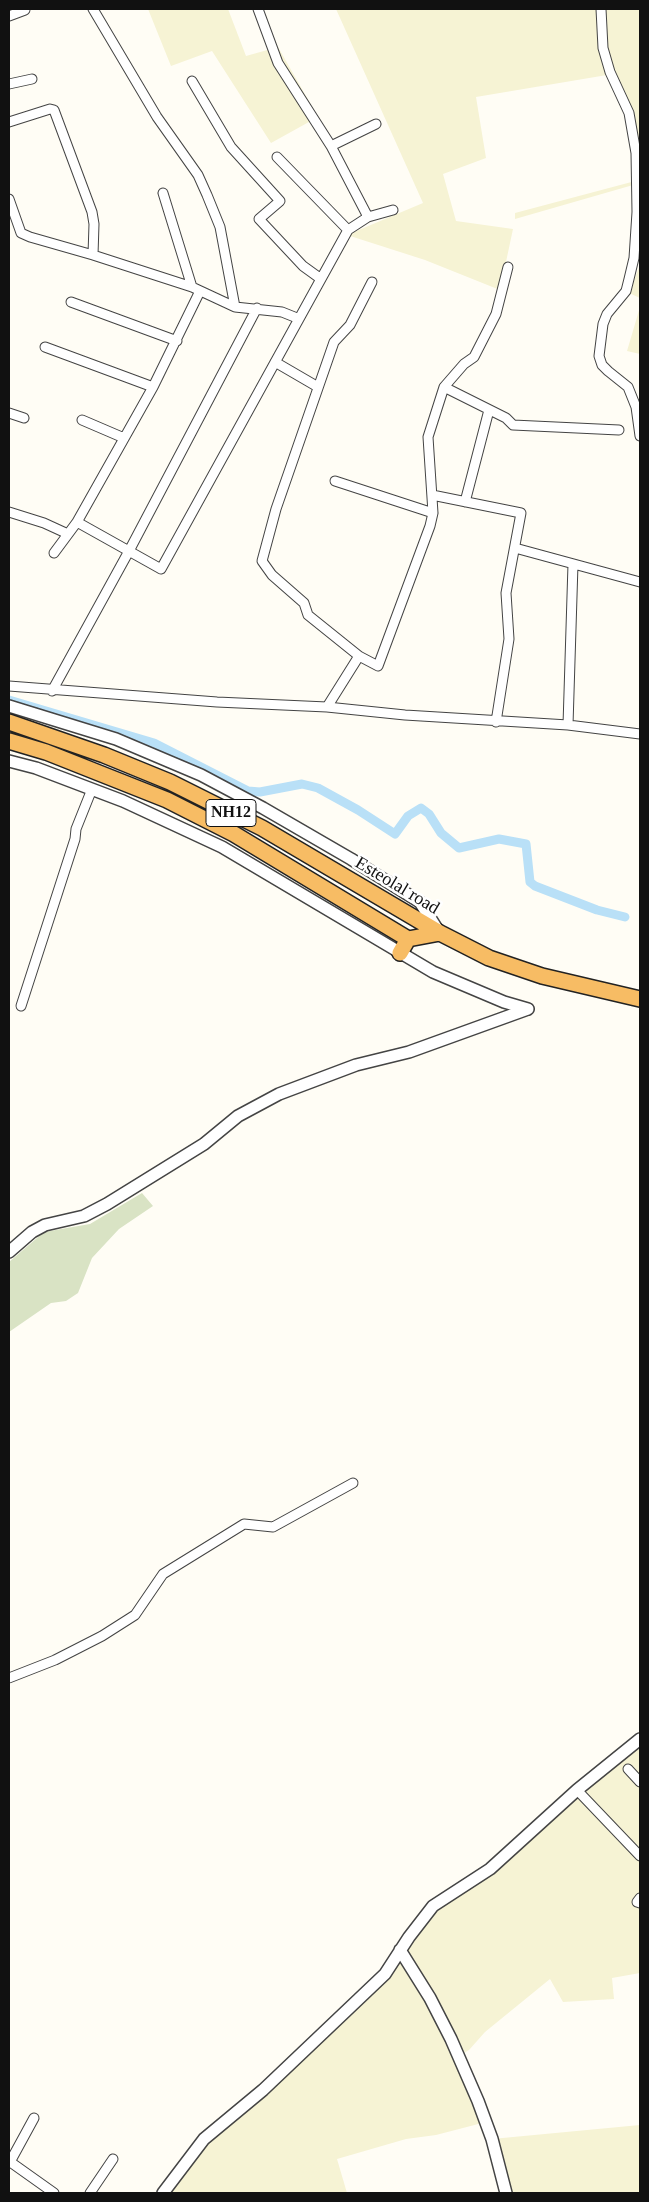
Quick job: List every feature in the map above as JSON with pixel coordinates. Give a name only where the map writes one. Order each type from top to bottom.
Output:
[{"type":"highway","name":"Esteolal road","points":[[9,722],[104,755],[170,782],[262,828],[440,933]]},
{"type":"highway","name":"NH12","points":[[9,741],[46,752],[167,800],[234,834],[408,939]]},
{"type":"highway","name":"Esteolal road","points":[[408,939],[440,933]]},
{"type":"highway","name":"NH12","points":[[440,933],[490,958],[542,976],[640,999]]},
{"type":"highway","points":[[400,953],[408,939]]},
{"type":"street","points":[[93,9],[158,117],[198,175],[208,195],[220,227],[235,307]]},
{"type":"street","points":[[258,9],[278,63],[331,146],[368,217]]},
{"type":"street","points":[[601,9],[604,48],[610,72],[629,113],[636,153],[637,212],[634,258],[630,280],[626,290],[607,314],[603,324],[599,356],[602,365],[608,372],[628,387],[636,407],[640,436]]},
{"type":"street","points":[[9,16],[24,10]]},
{"type":"street","points":[[9,84],[32,79]]},
{"type":"street","points":[[192,81],[231,147],[280,201],[259,219],[303,266],[321,279]]},
{"type":"street","points":[[9,122],[50,109],[54,110],[92,212],[94,224],[93,255]]},
{"type":"street","points":[[331,146],[376,124]]},
{"type":"street","points":[[277,157],[348,230]]},
{"type":"street","points":[[54,553],[77,522],[154,387],[177,341],[196,289],[163,193]]},
{"type":"street","points":[[9,199],[21,232],[196,289],[235,307],[282,312],[297,318]]},
{"type":"street","points":[[77,522],[161,569],[275,362],[297,318],[348,230],[368,217],[393,210]]},
{"type":"street","points":[[372,282],[350,325],[334,342],[276,509],[262,560],[272,575],[304,603],[308,615],[359,656],[378,666],[433,513],[428,437],[444,387],[464,364],[474,357],[496,314],[508,267]]},
{"type":"street","points":[[71,302],[177,341]]},
{"type":"street","points":[[52,690],[129,551],[257,308]]},
{"type":"street","points":[[45,347],[154,387]]},
{"type":"street","points":[[275,362],[318,387]]},
{"type":"street","points":[[444,387],[506,418],[514,425],[619,430]]},
{"type":"street","points":[[465,502],[489,410]]},
{"type":"street","points":[[9,413],[24,418]]},
{"type":"street","points":[[82,420],[124,438]]},
{"type":"street","points":[[336,481],[433,513]]},
{"type":"street","points":[[432,495],[521,514],[506,593],[509,639],[496,722]]},
{"type":"street","points":[[9,512],[44,523],[68,534]]},
{"type":"street","points":[[514,548],[640,582]]},
{"type":"street","points":[[568,726],[573,564]]},
{"type":"street","points":[[327,707],[359,656]]},
{"type":"street","points":[[9,686],[217,702],[327,707],[496,722],[568,726],[640,734]]},
{"type":"street","points":[[9,706],[116,739],[201,775],[263,808],[351,859],[420,902],[440,933]]},
{"type":"street","points":[[9,761],[36,768],[123,801],[222,847],[433,972],[504,1002],[528,1009],[409,1052],[356,1065],[279,1094],[238,1116],[204,1144],[108,1204],[84,1216],[45,1225],[32,1232],[9,1252]]},
{"type":"street","points":[[21,1006],[75,839],[76,829],[92,789]]},
{"type":"street","points":[[9,1678],[54,1660],[102,1636],[135,1615],[163,1574],[244,1524],[273,1527],[353,1483]]},
{"type":"street","points":[[163,2193],[204,2139],[263,2090],[385,1974],[400,1950],[433,1906],[490,1868],[578,1790],[640,1739]]},
{"type":"street","points":[[628,1769],[640,1782]]},
{"type":"street","points":[[578,1790],[640,1856]]},
{"type":"street","points":[[640,1898],[637,1902],[640,1903]]},
{"type":"street","points":[[400,1950],[430,1998],[451,2039],[492,2138],[506,2193]]},
{"type":"street","points":[[34,2118],[10,2162],[54,2193]]},
{"type":"street","points":[[90,2193],[113,2159]]},
{"type":"shaded area","points":[[148,9],[228,9],[246,56],[278,47],[318,117],[271,143],[212,51],[171,66]]},
{"type":"shaded area","points":[[336,9],[640,9],[640,183],[515,219],[515,213],[639,180],[632,111],[607,75],[476,97],[486,158],[443,174],[456,221],[513,229],[500,290],[425,260],[347,235],[423,203]]},
{"type":"shaded area","points":[[640,265],[640,298],[629,293]]},
{"type":"shaded area","points":[[640,307],[640,354],[627,351]]},
{"type":"shaded area","points":[[640,1739],[640,1973],[612,1978],[614,1999],[563,2002],[550,1979],[485,2032],[469,2050],[459,2056],[486,2122],[436,2135],[406,2139],[337,2159],[347,2193],[168,2193],[228,2110],[291,2063],[364,1994],[433,1906],[490,1869]]},
{"type":"shaded area","points":[[640,2125],[640,2193],[506,2193],[492,2139]]},
{"type":"green space","points":[[142,1193],[153,1206],[119,1229],[92,1258],[78,1293],[66,1301],[51,1303],[9,1332],[9,1262],[44,1232],[90,1224]]},
{"type":"waterway","points":[[9,700],[154,743],[248,791],[260,792],[302,784],[318,788],[358,810],[395,834],[408,816],[421,808],[429,814],[441,833],[459,848],[499,839],[526,844],[530,882],[535,886],[597,910],[625,917]]}]
